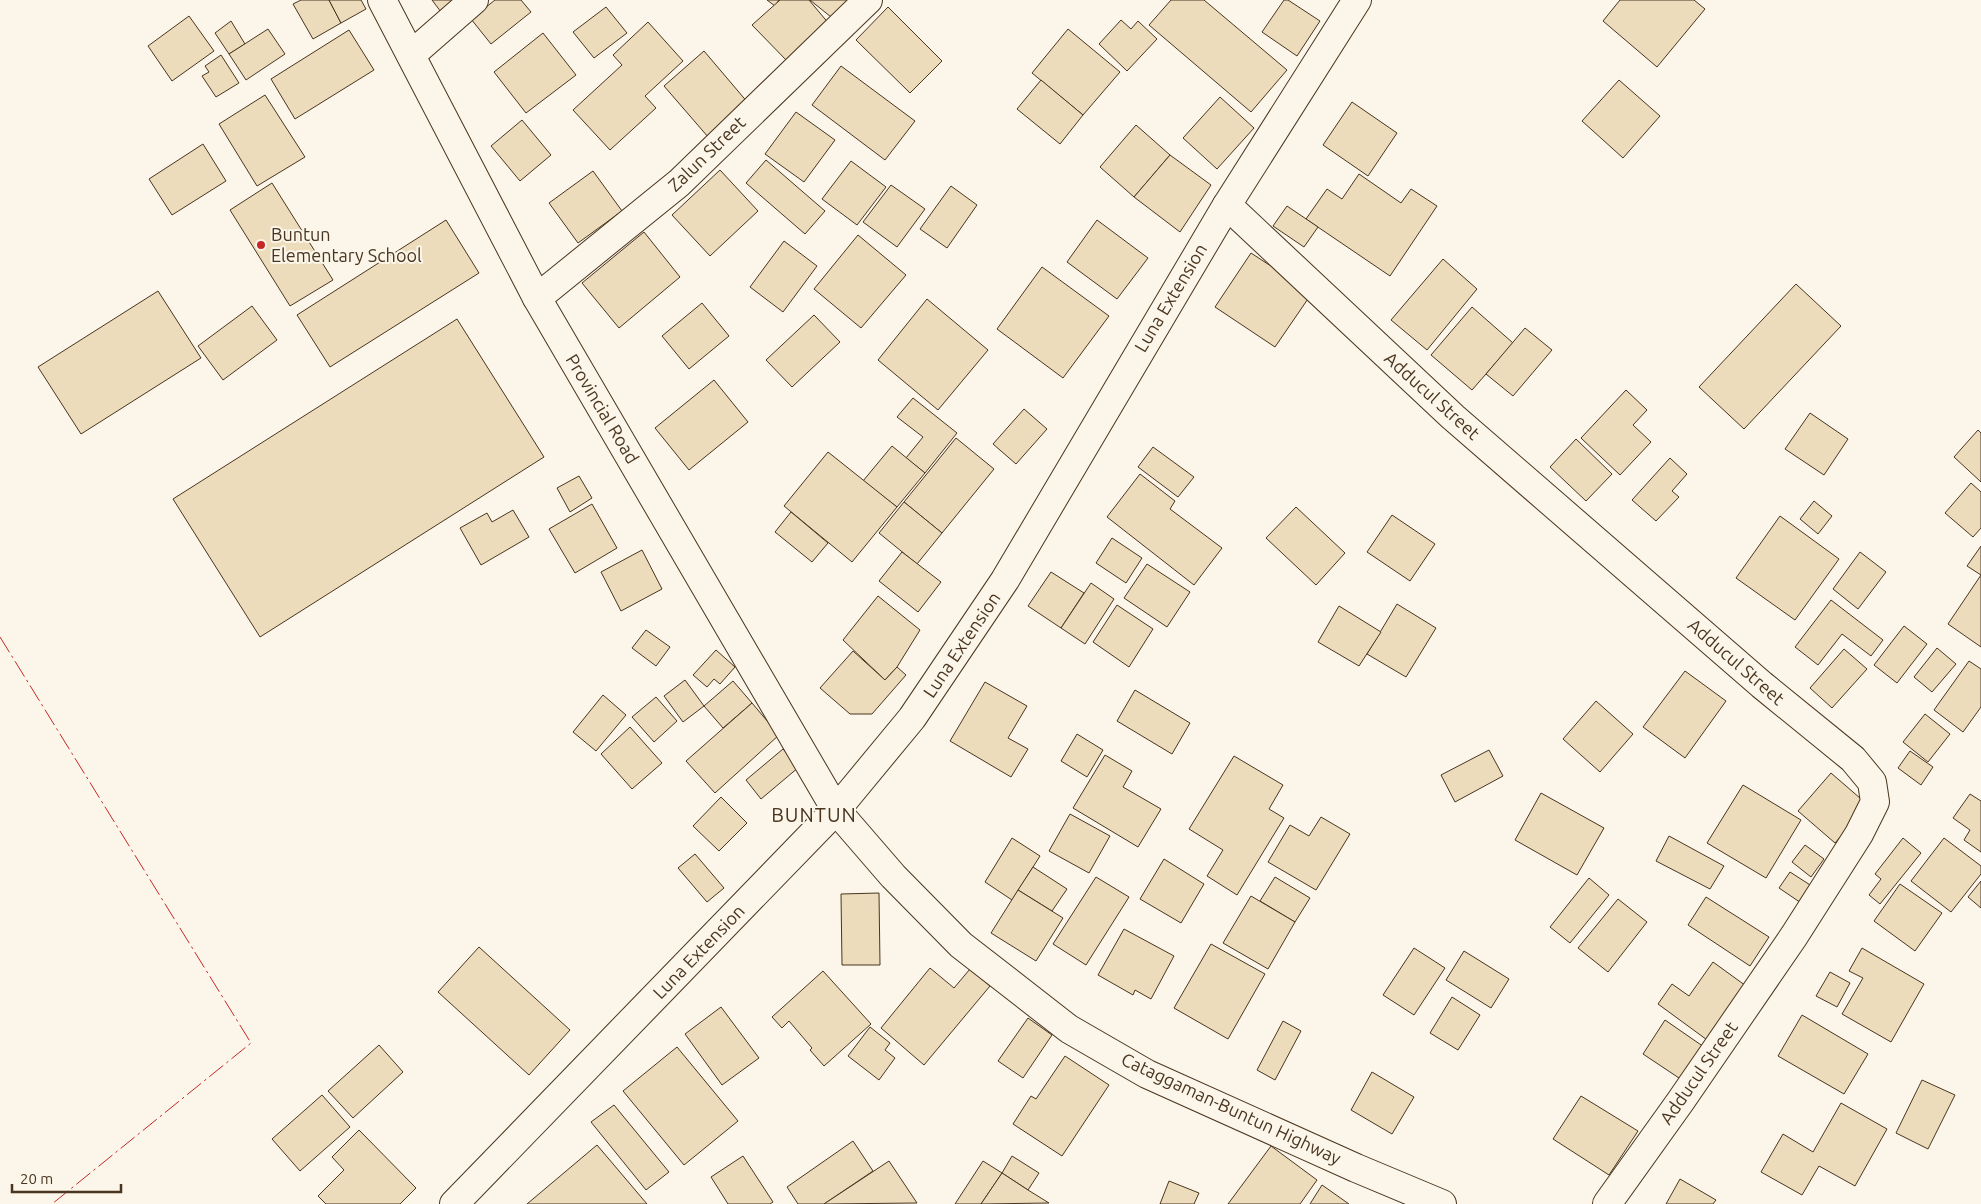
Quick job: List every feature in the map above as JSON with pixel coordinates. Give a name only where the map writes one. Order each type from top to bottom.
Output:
[{"type":"main road","name":"Provincial Road","points":[[382,0],[536,298],[836,810]]},
{"type":"main road","points":[[411,55],[474,0]]},
{"type":"main road","name":"Zalun Street","points":[[536,298],[679,183],[868,0]]},
{"type":"main road","name":"Luna Extension","points":[[456,1203],[836,810],[912,718],[1005,580],[1226,205],[1357,0]]},
{"type":"main road","name":"Adducul Street","points":[[1226,205],[1454,417],[1762,685],[1852,759],[1872,782],[1875,802],[1859,834],[1783,952],[1607,1204]]},
{"type":"main road","name":"Cataggaman-Buntun Highway","points":[[836,810],[893,876],[960,945],[1070,1029],[1147,1074],[1356,1168],[1442,1204]]},
{"type":"building","points":[[301,0],[329,0],[341,23],[313,39],[293,4]]},
{"type":"building","points":[[329,0],[361,0],[366,9],[341,23]]},
{"type":"building","points":[[432,0],[457,0],[441,12]]},
{"type":"building","points":[[495,0],[521,0],[531,12],[491,44],[471,19]]},
{"type":"building","points":[[767,0],[779,0],[775,6]]},
{"type":"building","points":[[780,0],[809,0],[830,25],[790,64],[752,25]]},
{"type":"building","points":[[810,0],[852,0],[836,21]]},
{"type":"building","points":[[1171,0],[1204,0],[1287,70],[1251,112],[1149,25]]},
{"type":"building","points":[[1284,0],[1288,0],[1320,21],[1297,56],[1262,32]]},
{"type":"building","points":[[1620,0],[1694,0],[1705,9],[1657,67],[1603,21]]},
{"type":"building","points":[[606,7],[627,33],[594,58],[573,32]]},
{"type":"building","points":[[888,7],[942,61],[910,93],[856,40]]},
{"type":"building","points":[[189,16],[214,51],[172,81],[148,46]]},
{"type":"building","points":[[1121,20],[1131,29],[1138,21],[1157,39],[1127,71],[1099,44]]},
{"type":"building","points":[[231,21],[245,44],[229,54],[215,33]]},
{"type":"building","points":[[648,22],[683,61],[645,96],[656,108],[610,150],[573,110],[622,65],[613,55]]},
{"type":"building","points":[[268,29],[285,54],[246,80],[229,54]]},
{"type":"building","points":[[1068,29],[1120,72],[1083,115],[1032,73]]},
{"type":"building","points":[[349,30],[374,70],[295,119],[271,79]]},
{"type":"building","points":[[543,33],[576,75],[526,113],[494,72]]},
{"type":"building","points":[[704,51],[749,104],[709,138],[664,86]]},
{"type":"building","points":[[221,55],[239,83],[216,97],[202,76],[209,72],[205,66]]},
{"type":"building","points":[[841,66],[915,121],[885,160],[812,105]]},
{"type":"building","points":[[1041,80],[1083,115],[1060,144],[1017,109]]},
{"type":"building","points":[[1619,80],[1660,116],[1623,158],[1582,121]]},
{"type":"building","points":[[265,95],[305,157],[257,186],[219,124]]},
{"type":"building","points":[[1220,97],[1254,128],[1217,169],[1183,138]]},
{"type":"building","points":[[1352,102],[1397,133],[1368,176],[1323,145]]},
{"type":"building","points":[[796,112],[835,140],[804,182],[765,154]]},
{"type":"building","points":[[522,120],[551,155],[520,181],[491,146]]},
{"type":"building","points":[[1136,125],[1170,155],[1134,197],[1100,167]]},
{"type":"building","points":[[203,144],[226,181],[172,215],[149,179]]},
{"type":"building","points":[[1170,155],[1211,185],[1180,232],[1134,197]]},
{"type":"building","points":[[766,160],[825,211],[805,234],[746,183]]},
{"type":"building","points":[[851,161],[886,187],[857,225],[822,199]]},
{"type":"building","points":[[720,170],[758,211],[710,256],[672,215]]},
{"type":"building","points":[[593,171],[622,211],[578,243],[549,203]]},
{"type":"building","points":[[1359,174],[1401,203],[1411,189],[1437,206],[1390,276],[1306,219],[1327,189],[1342,199]]},
{"type":"building","points":[[272,183],[333,280],[290,306],[230,210]]},
{"type":"building","points":[[891,185],[925,209],[897,247],[863,222]]},
{"type":"building","points":[[951,186],[977,205],[947,248],[920,229]]},
{"type":"building","points":[[1287,206],[1318,227],[1304,247],[1273,226]]},
{"type":"building","points":[[446,220],[479,273],[330,367],[297,315]]},
{"type":"building","points":[[1097,220],[1148,258],[1117,299],[1067,262]]},
{"type":"building","points":[[644,232],[680,277],[619,328],[582,283]]},
{"type":"building","points":[[858,235],[906,275],[861,328],[814,289]]},
{"type":"building","points":[[784,241],[817,266],[783,312],[750,287]]},
{"type":"building","points":[[1251,253],[1312,293],[1275,347],[1215,307]]},
{"type":"building","points":[[1443,259],[1477,289],[1427,350],[1391,320]]},
{"type":"building","points":[[1042,267],[1109,316],[1063,378],[997,329]]},
{"type":"building","points":[[1796,284],[1841,326],[1744,429],[1699,387]]},
{"type":"building","points":[[158,291],[201,358],[81,434],[38,367]]},
{"type":"building","points":[[927,299],[988,350],[938,410],[878,360]]},
{"type":"building","points":[[702,303],[729,336],[689,369],[662,336]]},
{"type":"building","points":[[252,306],[277,340],[223,380],[198,346]]},
{"type":"building","points":[[1472,307],[1513,343],[1472,390],[1431,355]]},
{"type":"building","points":[[814,315],[840,342],[792,387],[766,360]]},
{"type":"building","points":[[457,319],[544,457],[260,637],[173,499]]},
{"type":"building","points":[[1525,328],[1552,350],[1513,396],[1486,374]]},
{"type":"building","points":[[714,380],[748,422],[689,470],[655,428]]},
{"type":"building","points":[[1626,390],[1647,410],[1633,425],[1651,442],[1620,475],[1581,438]]},
{"type":"building","points":[[913,398],[957,433],[925,473],[906,458],[923,437],[897,417]]},
{"type":"building","points":[[1024,409],[1047,429],[1016,464],[993,444]]},
{"type":"building","points":[[1810,413],[1848,439],[1824,475],[1785,449]]},
{"type":"building","points":[[1978,430],[1981,433],[1981,482],[1954,457]]},
{"type":"building","points":[[956,438],[994,469],[942,533],[904,502]]},
{"type":"building","points":[[1576,439],[1612,474],[1586,501],[1550,467]]},
{"type":"building","points":[[892,446],[925,473],[897,507],[863,481]]},
{"type":"building","points":[[1153,447],[1194,477],[1178,497],[1138,467]]},
{"type":"building","points":[[828,452],[897,507],[852,562],[784,506]]},
{"type":"building","points":[[1670,458],[1687,474],[1672,491],[1679,497],[1656,521],[1632,500]]},
{"type":"building","points":[[1140,474],[1175,501],[1170,509],[1222,548],[1194,585],[1107,517]]},
{"type":"building","points":[[579,476],[592,498],[570,512],[557,488]]},
{"type":"building","points":[[1971,483],[1981,492],[1981,528],[1973,537],[1945,513]]},
{"type":"building","points":[[1814,501],[1832,516],[1818,534],[1800,519]]},
{"type":"building","points":[[904,502],[942,533],[917,564],[879,533]]},
{"type":"building","points":[[592,504],[617,548],[575,573],[549,529]]},
{"type":"building","points":[[1296,507],[1345,553],[1316,585],[1266,538]]},
{"type":"building","points":[[513,510],[529,537],[481,565],[460,528],[487,513],[492,522]]},
{"type":"building","points":[[791,512],[828,543],[812,562],[775,532]]},
{"type":"building","points":[[1392,515],[1435,544],[1410,581],[1367,552]]},
{"type":"building","points":[[1780,516],[1839,559],[1795,620],[1736,578]]},
{"type":"building","points":[[1112,538],[1142,558],[1126,583],[1096,563]]},
{"type":"building","points":[[1981,546],[1981,575],[1967,566]]},
{"type":"building","points":[[642,550],[662,589],[621,611],[601,572]]},
{"type":"building","points":[[902,552],[941,582],[918,612],[879,581]]},
{"type":"building","points":[[1860,552],[1886,572],[1858,609],[1833,589]]},
{"type":"building","points":[[1147,564],[1190,592],[1167,627],[1124,598]]},
{"type":"building","points":[[1051,572],[1084,593],[1061,628],[1028,606]]},
{"type":"building","points":[[1981,575],[1981,647],[1948,624]]},
{"type":"building","points":[[1091,583],[1114,599],[1085,644],[1061,628]]},
{"type":"building","points":[[878,596],[920,630],[897,667],[885,680],[843,640]]},
{"type":"building","points":[[1831,600],[1883,640],[1871,656],[1842,634],[1818,665],[1795,647]]},
{"type":"building","points":[[1397,604],[1436,628],[1406,677],[1367,654]]},
{"type":"building","points":[[1117,605],[1153,629],[1129,667],[1093,642]]},
{"type":"building","points":[[1339,606],[1381,632],[1359,666],[1318,642]]},
{"type":"building","points":[[1904,626],[1927,644],[1897,683],[1874,665]]},
{"type":"building","points":[[646,630],[670,647],[656,666],[632,648]]},
{"type":"building","points":[[1937,648],[1956,664],[1932,692],[1914,677]]},
{"type":"building","points":[[1844,649],[1867,669],[1832,708],[1810,688]]},
{"type":"building","points":[[716,650],[735,667],[720,684],[714,679],[707,687],[693,675]]},
{"type":"building","points":[[853,651],[885,680],[897,667],[906,675],[872,714],[850,714],[820,688]]},
{"type":"building","points":[[1969,661],[1981,669],[1981,707],[1963,732],[1934,710]]},
{"type":"building","points":[[1685,671],[1726,701],[1685,758],[1643,727]]},
{"type":"building","points":[[685,680],[704,706],[683,722],[664,696]]},
{"type":"building","points":[[733,681],[752,703],[723,728],[704,706]]},
{"type":"building","points":[[985,682],[1027,706],[1008,738],[1028,749],[1011,777],[950,741]]},
{"type":"building","points":[[1135,690],[1190,723],[1172,754],[1117,721]]},
{"type":"building","points":[[603,695],[626,715],[596,751],[573,732]]},
{"type":"building","points":[[656,697],[677,721],[654,742],[632,717]]},
{"type":"building","points":[[1596,701],[1633,734],[1600,772],[1563,739]]},
{"type":"building","points":[[752,703],[779,735],[715,793],[686,761]]},
{"type":"building","points":[[1925,714],[1950,734],[1928,762],[1903,742]]},
{"type":"building","points":[[630,727],[662,763],[632,789],[601,754]]},
{"type":"building","points":[[1077,734],[1103,750],[1087,777],[1061,761]]},
{"type":"building","points":[[783,749],[799,767],[761,799],[746,780]]},
{"type":"building","points":[[1489,750],[1503,776],[1455,802],[1441,775]]},
{"type":"building","points":[[1910,751],[1933,767],[1921,785],[1898,768]]},
{"type":"building","points":[[1105,755],[1132,771],[1123,787],[1161,809],[1138,847],[1073,808]]},
{"type":"building","points":[[1234,756],[1283,785],[1269,809],[1284,818],[1237,895],[1207,876],[1223,850],[1189,829]]},
{"type":"building","points":[[1831,773],[1868,805],[1835,843],[1798,811]]},
{"type":"building","points":[[1743,785],[1801,820],[1766,878],[1707,843]]},
{"type":"building","points":[[1541,793],[1604,828],[1577,875],[1515,840]]},
{"type":"building","points":[[1970,794],[1981,801],[1981,852],[1964,840],[1970,830],[1953,818]]},
{"type":"building","points":[[721,797],[747,823],[719,851],[693,826]]},
{"type":"building","points":[[1070,814],[1110,836],[1089,873],[1049,851]]},
{"type":"building","points":[[1321,817],[1350,834],[1316,890],[1268,862],[1290,825],[1309,836]]},
{"type":"building","points":[[1669,836],[1724,866],[1710,889],[1656,861]]},
{"type":"building","points":[[1012,838],[1040,856],[1012,900],[985,882]]},
{"type":"building","points":[[1903,838],[1921,853],[1880,904],[1869,895],[1881,879],[1875,874]]},
{"type":"building","points":[[1944,838],[1981,866],[1981,874],[1951,912],[1911,881]]},
{"type":"building","points":[[1805,845],[1824,859],[1811,877],[1792,862]]},
{"type":"building","points":[[695,854],[724,888],[707,902],[678,868]]},
{"type":"building","points":[[1164,859],[1204,884],[1181,923],[1140,899]]},
{"type":"building","points":[[1033,867],[1067,889],[1052,911],[1018,890]]},
{"type":"building","points":[[1790,872],[1821,892],[1810,909],[1779,888]]},
{"type":"building","points":[[1096,877],[1129,897],[1086,965],[1053,944]]},
{"type":"building","points":[[1275,877],[1310,898],[1295,922],[1260,901]]},
{"type":"building","points":[[1589,878],[1609,895],[1570,943],[1550,927]]},
{"type":"building","points":[[1981,881],[1981,908],[1968,897]]},
{"type":"building","points":[[1900,884],[1942,913],[1915,951],[1874,921]]},
{"type":"building","points":[[1018,890],[1063,918],[1036,961],[991,933]]},
{"type":"building","points":[[879,893],[880,965],[842,965],[841,894]]},
{"type":"building","points":[[1251,896],[1295,922],[1268,969],[1223,943]]},
{"type":"building","points":[[1706,897],[1769,937],[1750,966],[1688,925]]},
{"type":"building","points":[[1618,899],[1647,922],[1608,972],[1578,948]]},
{"type":"building","points":[[1124,929],[1174,956],[1151,999],[1135,990],[1133,995],[1098,975]]},
{"type":"building","points":[[1211,944],[1265,974],[1228,1039],[1174,1008]]},
{"type":"building","points":[[479,947],[570,1030],[529,1075],[438,992]]},
{"type":"building","points":[[1414,948],[1445,968],[1414,1015],[1383,995]]},
{"type":"building","points":[[1862,948],[1924,984],[1891,1042],[1842,1014],[1863,978],[1849,971]]},
{"type":"building","points":[[1464,951],[1509,979],[1491,1008],[1446,980]]},
{"type":"building","points":[[1713,962],[1753,991],[1714,1045],[1658,1004],[1672,984],[1689,996]]},
{"type":"building","points":[[930,968],[954,988],[970,969],[990,986],[924,1065],[881,1028]]},
{"type":"building","points":[[823,971],[871,1024],[824,1066],[810,1050],[812,1048],[789,1021],[782,1028],[772,1017]]},
{"type":"building","points":[[1830,972],[1850,983],[1837,1007],[1816,996]]},
{"type":"building","points":[[1452,997],[1480,1015],[1458,1050],[1430,1033]]},
{"type":"building","points":[[721,1007],[759,1058],[722,1085],[685,1034]]},
{"type":"building","points":[[1802,1015],[1868,1054],[1844,1094],[1778,1056]]},
{"type":"building","points":[[1028,1018],[1052,1035],[1023,1078],[998,1061]]},
{"type":"building","points":[[1665,1020],[1704,1047],[1682,1080],[1643,1054]]},
{"type":"building","points":[[1283,1021],[1301,1031],[1275,1080],[1257,1070]]},
{"type":"building","points":[[870,1027],[890,1043],[885,1050],[895,1058],[879,1080],[848,1056]]},
{"type":"building","points":[[379,1045],[403,1072],[353,1118],[328,1091]]},
{"type":"building","points":[[677,1047],[738,1121],[684,1165],[623,1091]]},
{"type":"building","points":[[1065,1056],[1109,1085],[1062,1156],[1013,1124],[1031,1096],[1036,1099]]},
{"type":"building","points":[[1372,1072],[1414,1097],[1392,1134],[1351,1110]]},
{"type":"building","points":[[1922,1080],[1955,1095],[1928,1149],[1896,1133]]},
{"type":"building","points":[[322,1095],[350,1127],[300,1171],[272,1139]]},
{"type":"building","points":[[1581,1096],[1638,1131],[1609,1175],[1553,1139]]},
{"type":"building","points":[[1841,1103],[1887,1129],[1855,1186],[1819,1166],[1802,1195],[1761,1172],[1783,1134],[1813,1152]]},
{"type":"building","points":[[614,1105],[669,1172],[646,1190],[591,1122]]},
{"type":"building","points":[[359,1130],[416,1188],[400,1204],[326,1204],[318,1196],[344,1170],[332,1157]]},
{"type":"building","points":[[853,1141],[873,1171],[824,1204],[798,1204],[787,1187]]},
{"type":"building","points":[[597,1145],[647,1204],[527,1204]]},
{"type":"building","points":[[1271,1146],[1317,1180],[1300,1204],[1228,1204]]},
{"type":"building","points":[[743,1156],[773,1202],[770,1204],[728,1204],[711,1177]]},
{"type":"building","points":[[1012,1156],[1039,1173],[1028,1190],[1002,1173]]},
{"type":"building","points":[[889,1161],[917,1203],[824,1204]]},
{"type":"building","points":[[983,1161],[1002,1173],[981,1204],[955,1204]]},
{"type":"building","points":[[1002,1173],[1028,1190],[1049,1203],[981,1204]]},
{"type":"building","points":[[1680,1179],[1716,1200],[1713,1204],[1666,1204]]},
{"type":"building","points":[[1169,1181],[1199,1193],[1194,1204],[1160,1204]]},
{"type":"building","points":[[1322,1185],[1349,1204],[1310,1204]]},
{"type":"power","points":[[0,637],[251,1043],[52,1204]]},
{"type":"place","name":"Buntun Elementary School","points":[[261,245]]},
{"type":"district","name":"BUNTUN","points":[[814,815]]}]
